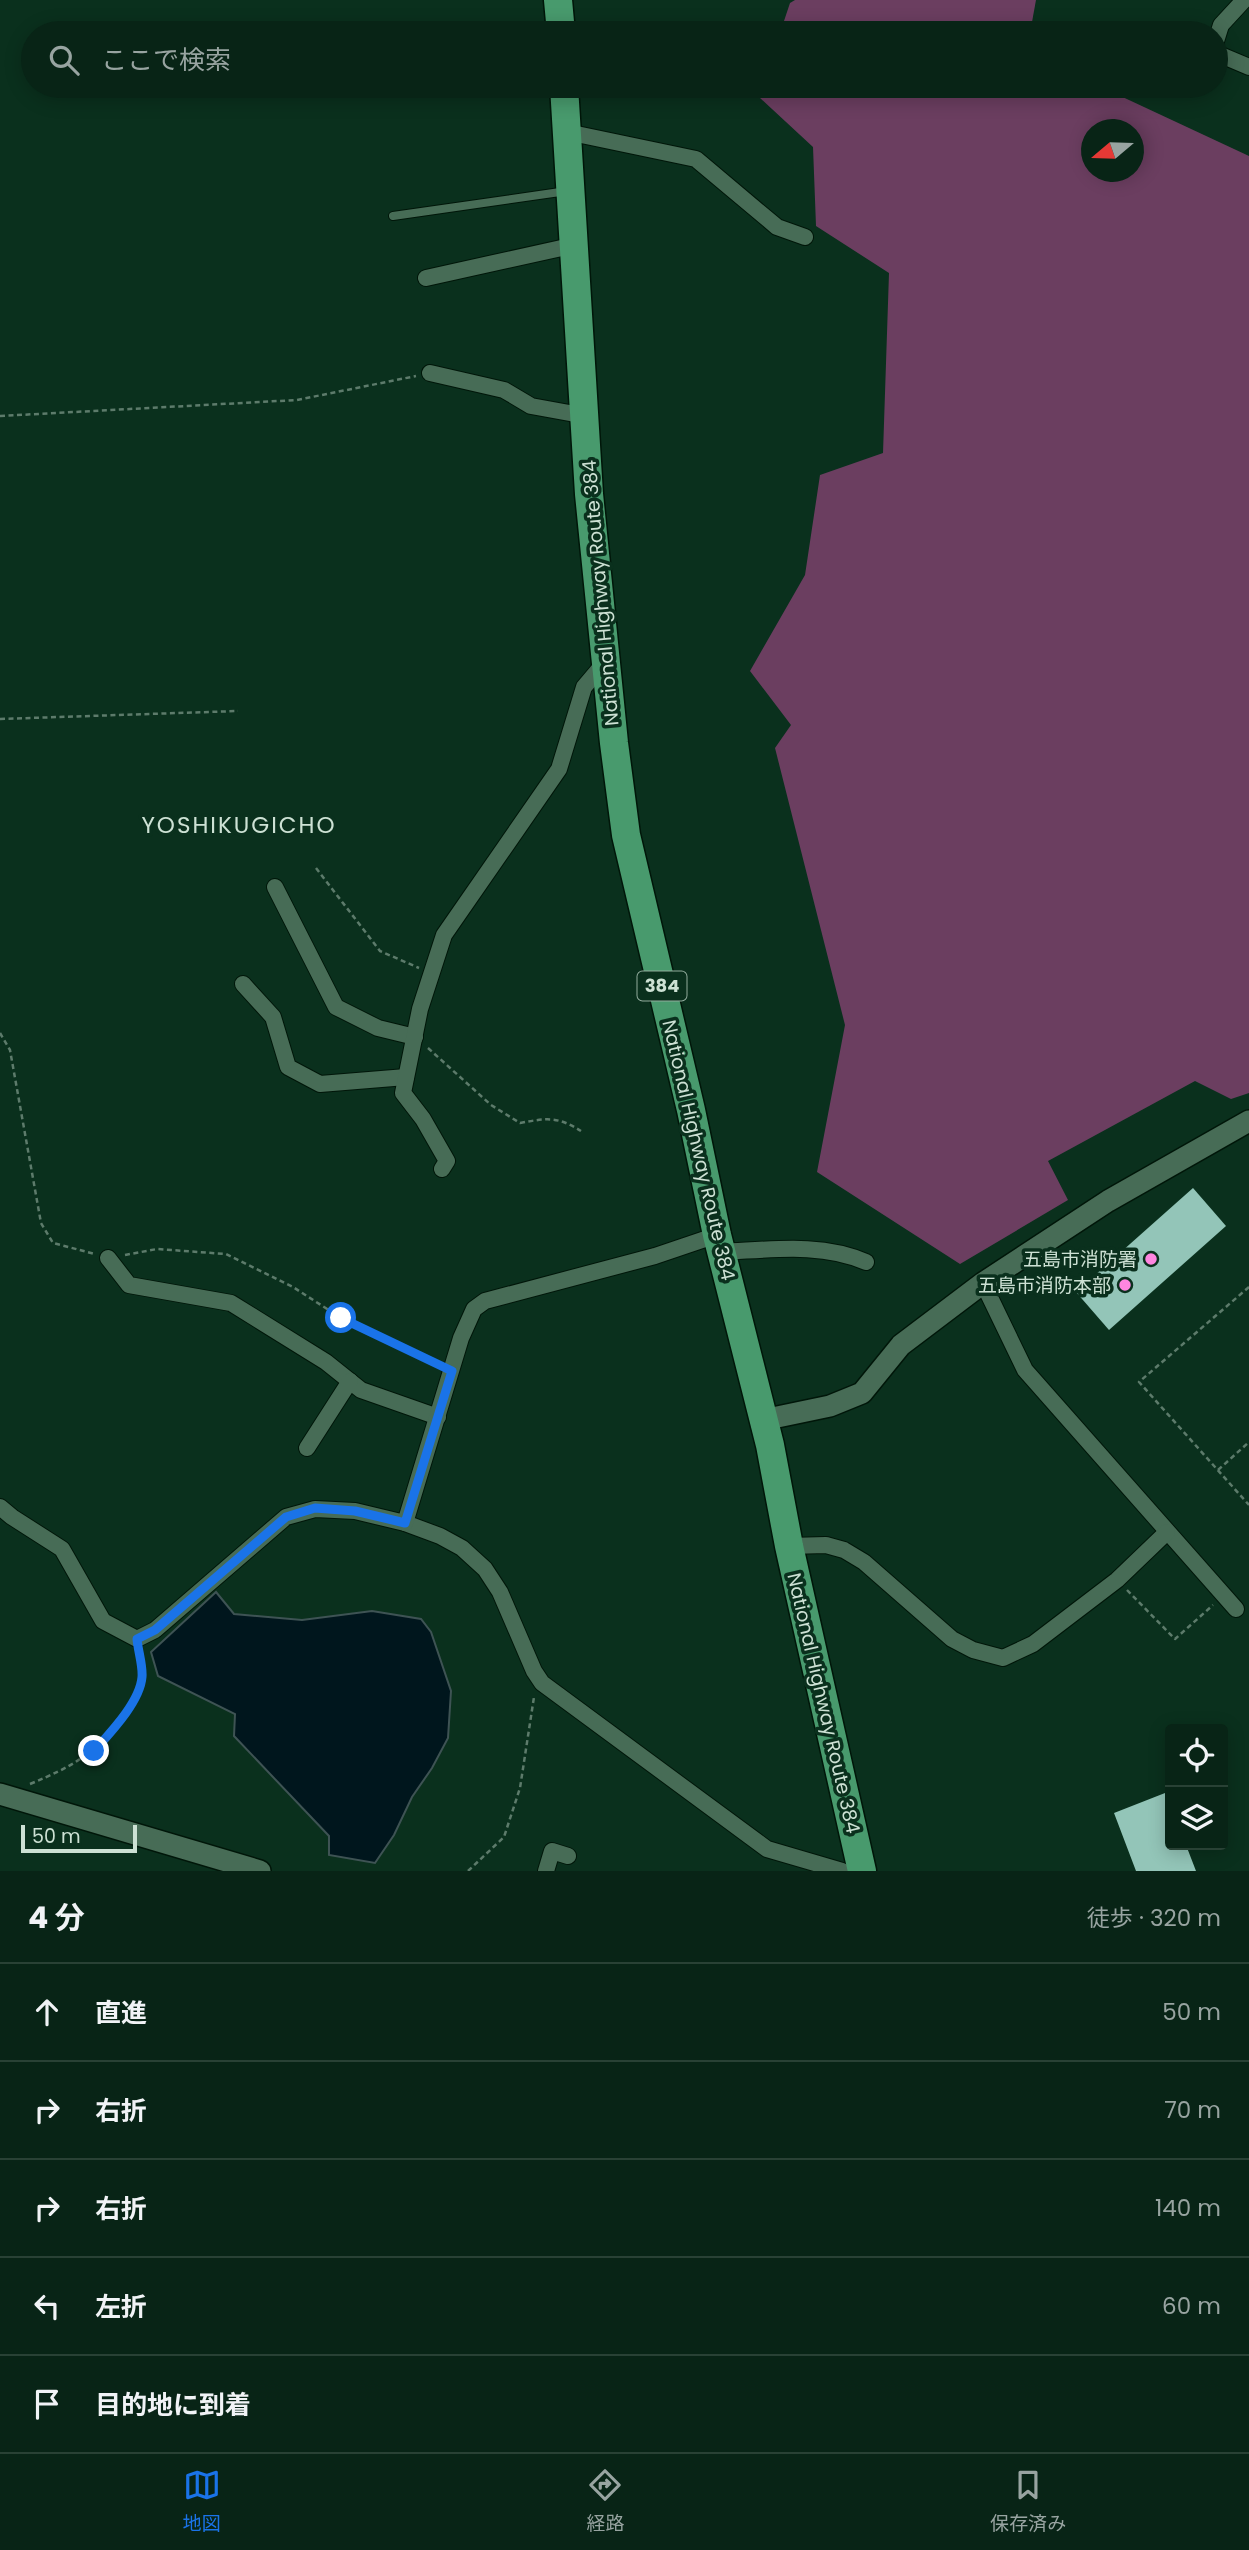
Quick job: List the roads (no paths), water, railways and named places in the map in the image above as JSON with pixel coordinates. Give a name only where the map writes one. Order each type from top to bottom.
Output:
[{"type":"highway","points":[[558,0],[560,21]]},
{"type":"highway","name":"National Highway Route 384","points":[[565,98],[589,494],[626,835],[691,1110],[719,1243],[770,1445],[789,1546],[862,1871]]},
{"type":"street","points":[[1225,21],[1244,0]]},
{"type":"street","points":[[1228,58],[1249,67]]},
{"type":"street","points":[[567,132],[696,159],[778,227],[805,237]]},
{"type":"street","points":[[426,278],[575,245]]},
{"type":"street","points":[[430,373],[504,390],[531,406],[586,416]]},
{"type":"street","points":[[442,1169],[447,1161],[423,1119],[403,1093],[415,1037],[444,935],[559,769],[584,687],[606,662]]},
{"type":"street","points":[[275,887],[336,1007],[379,1028],[415,1037]]},
{"type":"street","points":[[243,984],[273,1017],[288,1067],[320,1084],[407,1077]]},
{"type":"street","points":[[763,1420],[830,1406],[862,1393],[901,1345],[983,1283],[1108,1201],[1249,1121]]},
{"type":"street","points":[[405,1523],[461,1338],[474,1309],[485,1301],[655,1256],[719,1243],[808,1248],[866,1262]]},
{"type":"street","points":[[108,1258],[129,1285],[231,1303],[326,1362],[361,1390],[438,1417]]},
{"type":"street","points":[[983,1283],[1025,1370],[1236,1609]]},
{"type":"street","points":[[307,1448],[350,1381]]},
{"type":"street","points":[[0,1507],[62,1549],[103,1621],[137,1639],[155,1630],[286,1517],[315,1508],[355,1511],[405,1523],[440,1536],[462,1548],[485,1569],[500,1592],[542,1683],[767,1849],[842,1871]]},
{"type":"street","points":[[789,1546],[826,1545],[844,1550],[864,1562],[952,1639],[973,1650],[1003,1658],[1033,1644],[1117,1580],[1167,1532]]},
{"type":"street","points":[[5,1796],[260,1871]]},
{"type":"street","points":[[545,1871],[552,1851],[568,1856]]},
{"type":"lane","points":[[393,216],[571,191]]},
{"type":"water","points":[[216,1592],[234,1614],[302,1620],[372,1611],[421,1619],[431,1632],[451,1691],[448,1738],[412,1797],[394,1835],[375,1863],[329,1855],[329,1836],[234,1736],[235,1714],[158,1676],[151,1652]]},
{"type":"place","name":"五島市消防署","points":[[1151,1259]]},
{"type":"place","name":"五島市消防本部","points":[[1125,1285]]},
{"type":"district","name":"YOSHIKUGICHO","points":[[239,825]]}]
